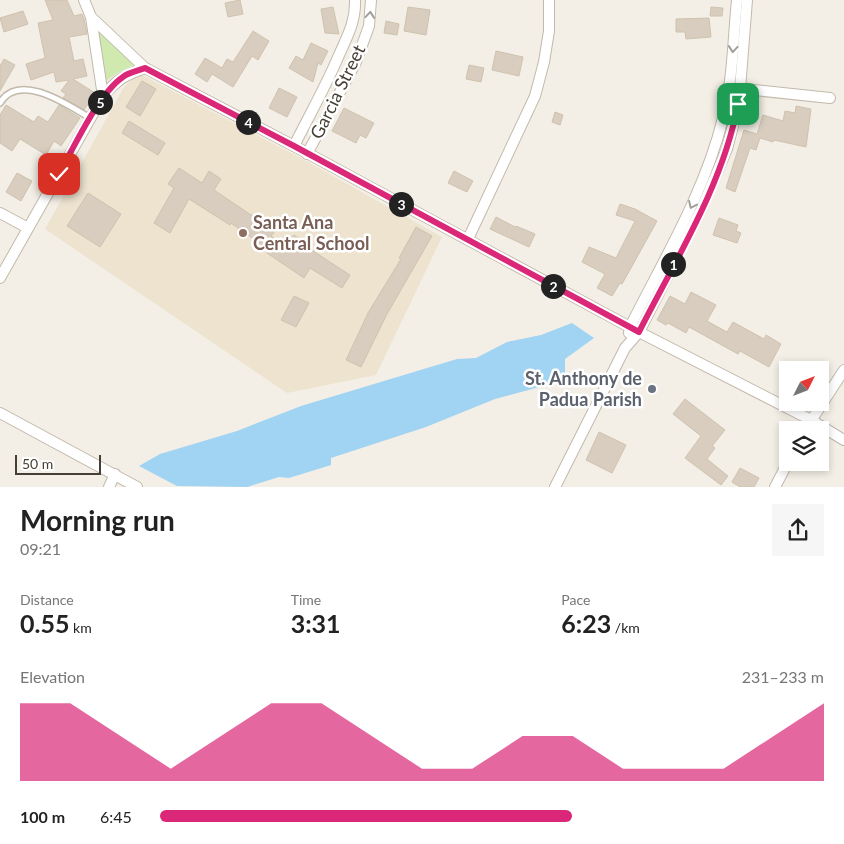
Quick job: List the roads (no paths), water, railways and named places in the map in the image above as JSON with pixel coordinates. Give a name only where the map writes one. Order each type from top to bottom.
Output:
[{"type":"street","points":[[84,0],[91,16],[103,96]]},
{"type":"street","name":"Garcia Street","points":[[294,146],[330,77],[352,26],[356,12],[355,0]]},
{"type":"street","name":"Garcia Street","points":[[307,154],[356,62],[369,26],[371,0]]},
{"type":"street","points":[[468,239],[534,96],[544,62],[549,31],[550,0]]},
{"type":"street","points":[[555,486],[634,330],[700,187],[724,117],[729,88],[737,0]]},
{"type":"street","points":[[634,330],[701,210],[724,155],[735,118],[740,88],[747,0]]},
{"type":"street","points":[[91,16],[145,68],[468,239],[634,330],[810,420],[844,440]]},
{"type":"street","points":[[0,278],[103,96],[114,83],[125,75],[145,68]]},
{"type":"street","points":[[729,88],[830,98]]},
{"type":"street","points":[[0,213],[28,228]]},
{"type":"street","points":[[810,420],[844,370]]},
{"type":"street","points":[[0,413],[137,486]]},
{"type":"street","points":[[775,486],[783,471]]},
{"type":"street","points":[[109,486],[115,474]]},
{"type":"lane","points":[[0,103],[4,96],[12,91],[42,92],[54,97],[90,119]]},
{"type":"water","points":[[572,323],[594,338],[565,359],[565,374],[547,385],[495,399],[426,427],[331,458],[331,465],[289,478],[279,477],[247,487],[177,486],[139,466],[160,454],[237,431],[301,406],[457,359],[476,358],[507,342],[541,335]]},
{"type":"place","name":"Santa Ana Central School","points":[[243,233]]},
{"type":"place","name":"St. Anthony de Padua Parish","points":[[652,389]]}]
